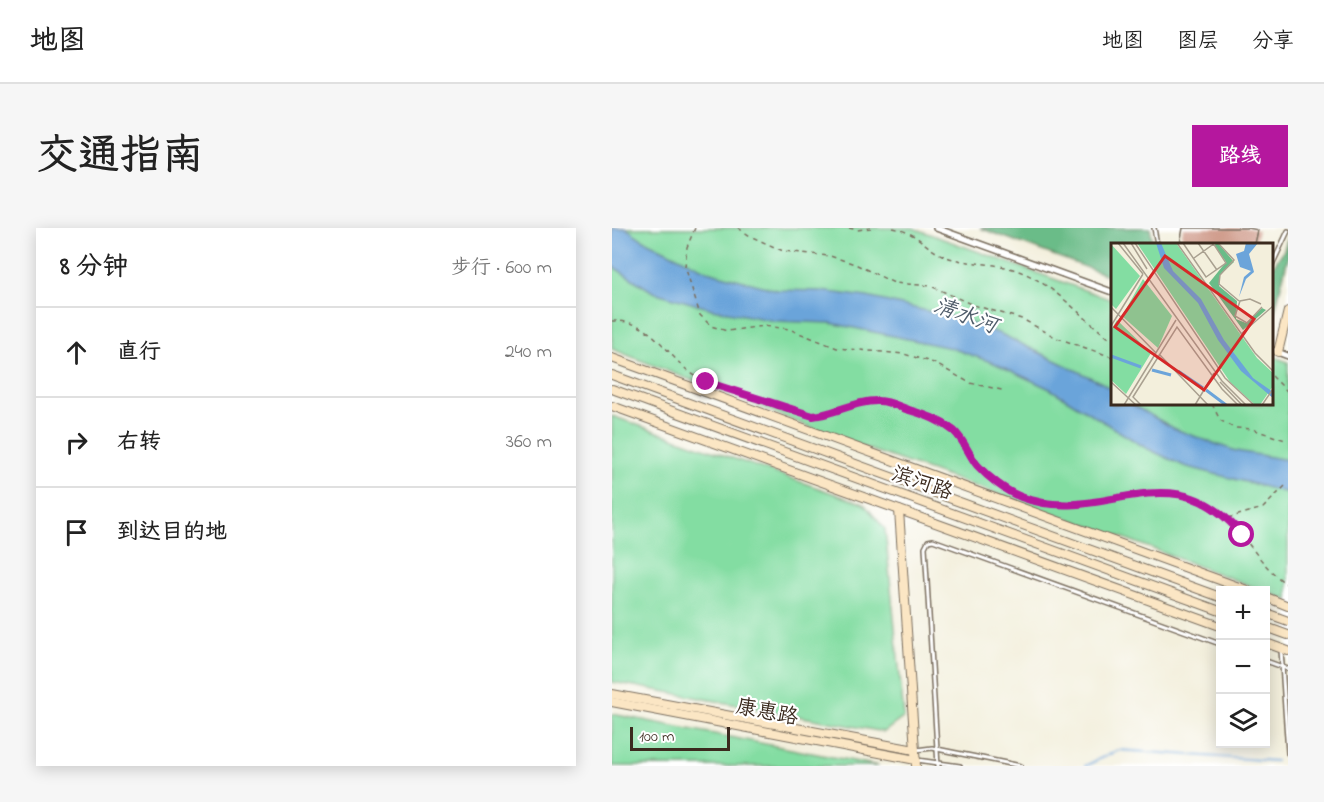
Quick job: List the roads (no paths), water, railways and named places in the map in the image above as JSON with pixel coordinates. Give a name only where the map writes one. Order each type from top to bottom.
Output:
[{"type":"main road","points":[[1275,351],[1288,311]]},
{"type":"main road","points":[[612,358],[1233,586]]},
{"type":"main road","name":"滨河路","points":[[612,375],[1216,595]]},
{"type":"main road","name":"滨河路","points":[[612,389],[1216,609]]},
{"type":"main road","points":[[612,406],[1216,624]]},
{"type":"main road","points":[[899,510],[916,763]]},
{"type":"main road","points":[[1270,599],[1288,606]]},
{"type":"main road","points":[[1270,614],[1288,621]]},
{"type":"main road","points":[[1270,628],[1288,635]]},
{"type":"main road","points":[[1270,644],[1285,649]]},
{"type":"main road","name":"康惠路","points":[[612,694],[915,750]]},
{"type":"main road","name":"康惠路","points":[[612,702],[916,763]]},
{"type":"street","points":[[936,228],[1111,291]]},
{"type":"street","points":[[1275,351],[1288,356]]},
{"type":"lane","points":[[1154,228],[1157,243]]},
{"type":"lane","points":[[1273,263],[1288,231]]},
{"type":"lane","points":[[938,764],[925,547],[928,541],[933,540],[1216,643]]},
{"type":"lane","points":[[1285,649],[1282,667],[1288,753]]},
{"type":"lane","points":[[1270,662],[1288,669]]},
{"type":"lane","points":[[915,750],[937,749],[1021,766]]},
{"type":"lane","points":[[916,763],[960,766]]},
{"type":"water","points":[[612,228],[626,228],[642,239],[707,271],[777,290],[821,291],[867,297],[953,317],[1001,334],[1102,383],[1111,389],[1111,405],[1133,405],[1175,429],[1236,451],[1288,460],[1288,493],[1184,466],[1146,448],[1050,389],[994,363],[951,348],[830,323],[775,321],[712,309],[653,292],[612,266]]},
{"type":"waterway","points":[[1085,766],[1118,750],[1276,761]]},
{"type":"water label","name":"清水河","points":[[965,317]]}]
